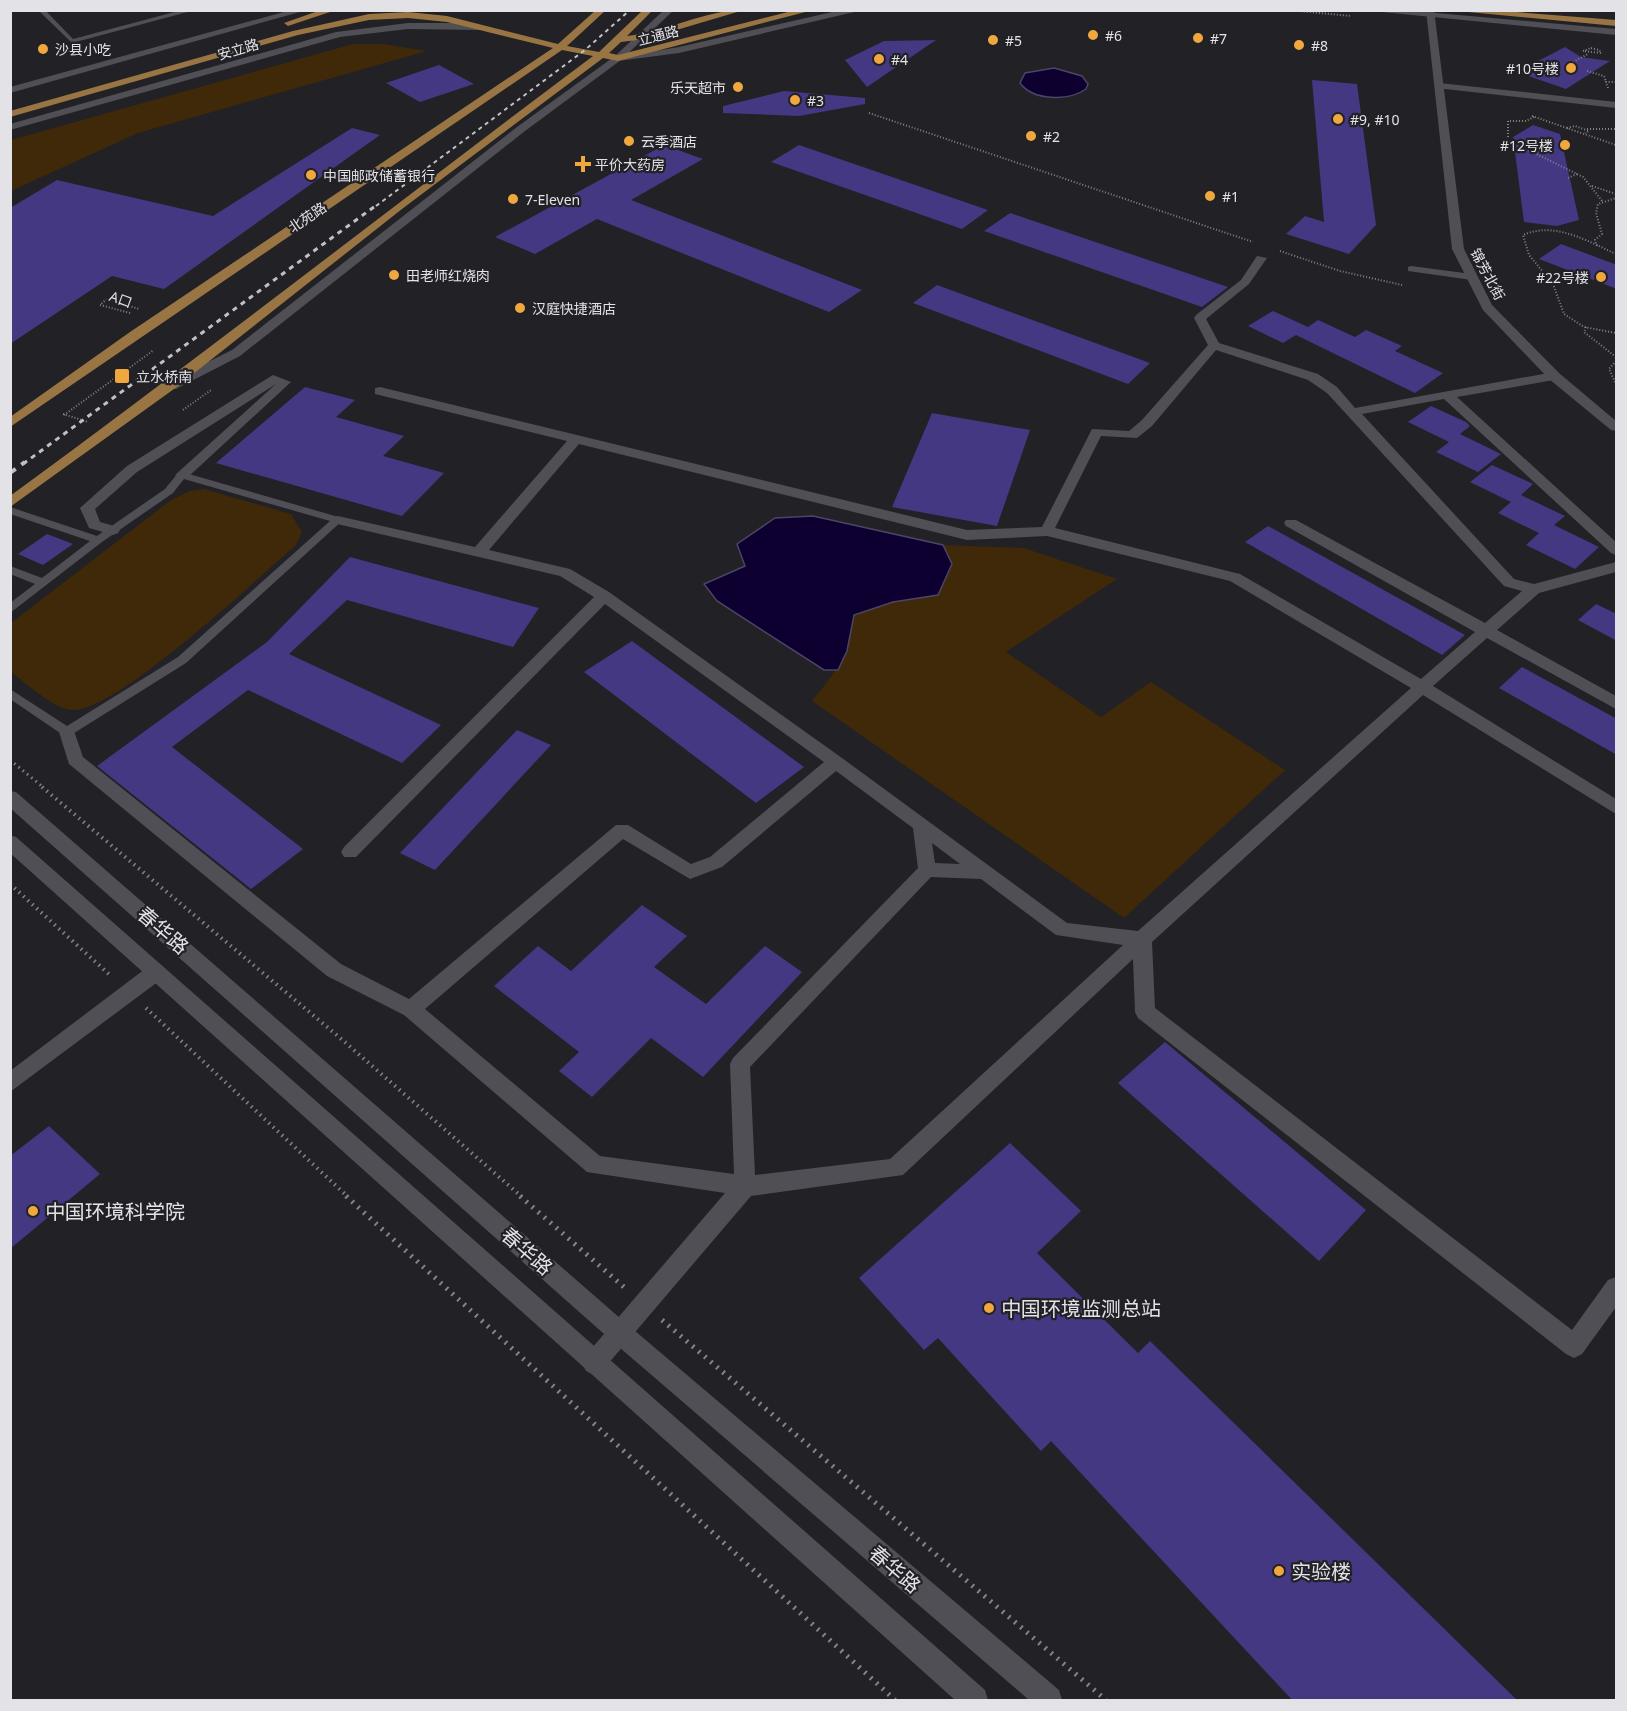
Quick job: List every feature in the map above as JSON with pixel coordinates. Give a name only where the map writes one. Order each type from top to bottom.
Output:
[{"type":"main road","name":"安立路","points":[[10,103],[332,10]]},
{"type":"main road","name":"安立路","points":[[10,114],[296,33],[366,10]]},
{"type":"main road","name":"北苑路","points":[[10,423],[134,335],[560,47],[602,10]]},
{"type":"main road","points":[[10,503],[169,387],[398,207],[606,51],[649,10]]},
{"type":"main road","name":"立通路","points":[[560,47],[643,37],[740,10]]},
{"type":"main road","name":"立通路","points":[[618,58],[809,10]]},
{"type":"main road","points":[[1451,10],[1617,24]]},
{"type":"main road","name":"安立路","points":[[296,33],[369,17],[408,15],[447,19],[560,47],[618,58]]},
{"type":"street","name":"安立路","points":[[10,90],[303,10]]},
{"type":"street","points":[[169,387],[236,353],[521,129],[618,58],[670,10]]},
{"type":"street","points":[[618,58],[663,55],[740,34],[859,10]]},
{"type":"street","points":[[1366,10],[1617,32]]},
{"type":"street","name":"锦芳北街","points":[[1430,14],[1458,249],[1487,307],[1554,376],[1617,427]]},
{"type":"street","name":"安立路","points":[[10,127],[339,34],[388,26],[435,24],[478,27]]},
{"type":"street","points":[[1439,86],[1617,105]]},
{"type":"street","points":[[1261,258],[1245,282],[1200,318],[1214,345],[1313,378],[1332,390],[1509,583],[1534,589]]},
{"type":"street","points":[[1047,531],[1097,432],[1132,435],[1147,423],[1214,345]]},
{"type":"street","points":[[1353,412],[1554,376]]},
{"type":"street","points":[[113,530],[94,525],[87,508],[132,469],[273,379],[285,382],[182,475]]},
{"type":"street","points":[[380,391],[967,536],[1047,531],[1235,577],[1422,687],[1617,807]]},
{"type":"street","points":[[1447,395],[1617,550]]},
{"type":"street","points":[[478,552],[576,439]]},
{"type":"street","points":[[338,520],[565,572],[603,596],[836,762],[1063,930],[1142,939]]},
{"type":"street","points":[[1291,523],[1617,703]]},
{"type":"street","points":[[67,732],[75,760],[334,970],[411,1009],[595,1165],[745,1186],[895,1168],[1142,939],[1534,589],[1617,567]]},
{"type":"street","points":[[350,852],[603,596]]},
{"type":"street","points":[[411,1009],[622,830],[690,872],[716,862],[836,762]]},
{"type":"street","name":"春华路","points":[[10,797],[620,1333],[1049,1701]]},
{"type":"street","points":[[921,824],[927,870]]},
{"type":"street","name":"春华路","points":[[10,842],[975,1701]]},
{"type":"street","points":[[594,1363],[745,1186],[740,1065],[927,870],[986,872]]},
{"type":"street","points":[[1142,939],[1145,1012],[1574,1346],[1617,1288]]},
{"type":"street","points":[[10,1083],[156,972]]},
{"type":"lane","points":[[41,10],[72,41],[192,10]]},
{"type":"lane","points":[[1411,269],[1472,277]]},
{"type":"lane","points":[[10,609],[99,540],[170,491],[182,475],[338,520]]},
{"type":"lane","points":[[10,510],[99,540]]},
{"type":"lane","points":[[10,693],[67,732],[182,660],[338,520]]},
{"type":"lane","points":[[10,570],[43,582]]},
{"type":"path","points":[[1289,10],[1352,16]]},
{"type":"path","points":[[1573,62],[1589,54],[1601,52],[1594,48],[1584,49],[1589,54]]},
{"type":"path","points":[[1587,71],[1604,76],[1606,82]]},
{"type":"path","points":[[1527,96],[1531,116],[1617,145]]},
{"type":"path","points":[[869,113],[1262,245]]},
{"type":"path","points":[[1534,117],[1526,121],[1508,121],[1508,140],[1532,154],[1577,174],[1591,186],[1603,202]]},
{"type":"path","points":[[1568,128],[1577,126],[1587,129],[1617,129]]},
{"type":"path","points":[[1582,133],[1588,133],[1587,129]]},
{"type":"path","points":[[1568,178],[1577,174]]},
{"type":"path","points":[[1591,186],[1617,194]]},
{"type":"path","points":[[1597,246],[1595,240],[1602,234],[1596,213],[1598,204],[1617,198]]},
{"type":"path","points":[[1617,254],[1554,231],[1530,230],[1523,235],[1534,265],[1553,283],[1565,315],[1586,327],[1617,333]]},
{"type":"path","points":[[1273,248],[1340,271],[1403,285]]},
{"type":"path","name":"A口","points":[[134,315],[100,305],[107,299],[137,308]]},
{"type":"path","points":[[1586,327],[1584,332],[1617,359],[1609,369],[1616,383]]},
{"type":"path","points":[[64,415],[156,349]]},
{"type":"path","points":[[57,413],[89,423]]},
{"type":"path","points":[[10,760],[339,1037],[644,1305],[1106,1701]]},
{"type":"path","points":[[10,884],[486,1327],[895,1701]]},
{"type":"shaded area","points":[[353,44],[383,44],[427,51],[138,133],[11,191],[11,140]]},
{"type":"shaded area","points":[[1054,68],[1082,76],[1088,84],[1086,89],[1070,96],[1052,97],[1033,93],[1020,83],[1025,73]]},
{"type":"shaded area","points":[[204,489],[291,514],[302,532],[296,545],[152,668],[120,690],[92,705],[72,710],[65,709],[32,689],[11,672],[11,623],[171,500],[190,491]]},
{"type":"shaded area","points":[[813,516],[943,545],[952,564],[938,595],[893,602],[854,615],[847,651],[838,670],[824,670],[717,601],[704,584],[745,566],[737,544],[775,518]]},
{"type":"shaded area","points":[[943,545],[1024,548],[1117,579],[1006,652],[1101,717],[1151,682],[1285,770],[1124,918],[812,701],[829,680],[840,661],[848,642],[854,615],[893,602],[938,595],[952,564]]},
{"type":"building","name":"#4","points":[[936,40],[867,87],[845,60],[884,41]]},
{"type":"building","name":"#10号楼","points":[[1565,47],[1581,57],[1610,61],[1566,89],[1517,72]]},
{"type":"building","points":[[439,65],[474,84],[420,102],[386,83]]},
{"type":"building","name":"#9, #10","points":[[1312,80],[1357,84],[1376,225],[1349,254],[1286,234],[1305,216],[1324,222]]},
{"type":"building","name":"#3","points":[[784,91],[865,98],[865,104],[799,116],[723,113],[723,106]]},
{"type":"building","points":[[1533,125],[1560,134],[1579,220],[1557,226],[1524,222],[1513,137]]},
{"type":"building","points":[[352,128],[380,135],[164,289],[112,276],[10,344],[10,208],[57,180],[213,216]]},
{"type":"building","points":[[664,145],[703,159],[631,200],[862,290],[829,312],[597,219],[535,254],[495,237]]},
{"type":"building","points":[[799,145],[988,210],[962,229],[771,162]]},
{"type":"building","points":[[1010,213],[1228,287],[1202,307],[984,231]]},
{"type":"building","name":"#22号楼","points":[[1561,244],[1617,265],[1617,289],[1539,259]]},
{"type":"building","points":[[937,285],[1150,363],[1128,384],[913,303]]},
{"type":"building","points":[[1273,311],[1308,327],[1318,320],[1355,337],[1366,330],[1402,346],[1395,351],[1443,373],[1415,393],[1296,335],[1283,343],[1248,326]]},
{"type":"building","points":[[305,387],[355,400],[336,417],[404,436],[383,456],[444,473],[402,516],[216,463]]},
{"type":"building","points":[[1431,406],[1470,426],[1460,434],[1501,454],[1478,472],[1436,452],[1449,442],[1408,422]]},
{"type":"building","points":[[932,413],[1030,430],[997,526],[892,507]]},
{"type":"building","points":[[1492,465],[1533,484],[1521,495],[1565,516],[1554,525],[1599,547],[1575,569],[1526,545],[1539,533],[1498,513],[1511,502],[1470,482]]},
{"type":"building","points":[[1268,526],[1465,635],[1442,655],[1245,542]]},
{"type":"building","points":[[47,534],[73,544],[43,565],[18,554]]},
{"type":"building","points":[[350,557],[539,608],[513,647],[347,600],[289,654],[441,725],[402,763],[248,690],[172,747],[303,849],[251,889],[97,766],[267,642]]},
{"type":"building","points":[[1596,604],[1617,614],[1617,641],[1578,620]]},
{"type":"building","points":[[632,641],[804,767],[756,803],[584,672]]},
{"type":"building","points":[[1522,667],[1617,719],[1617,755],[1499,688]]},
{"type":"building","points":[[517,730],[551,745],[435,870],[400,853]]},
{"type":"building","points":[[642,905],[687,936],[654,967],[706,1004],[765,946],[802,972],[703,1077],[651,1038],[592,1097],[559,1071],[579,1052],[494,986],[538,946],[571,971]]},
{"type":"building","points":[[1165,1042],[1366,1210],[1319,1261],[1118,1083]]},
{"type":"building","name":"中国环境科学院","points":[[49,1126],[100,1174],[10,1249],[10,1156]]},
{"type":"building","name":"实验楼","points":[[1010,1143],[1081,1211],[1037,1253],[1138,1353],[1150,1341],[1518,1701],[1293,1701],[1051,1441],[1041,1451],[938,1338],[924,1350],[859,1278]]},
{"type":"railway","points":[[376,206],[585,50],[630,10]]},
{"type":"railway","points":[[23,464],[378,204]]},
{"type":"railway","points":[[10,473],[25,462]]},
{"type":"place","name":"#6","points":[[1093,35]]},
{"type":"place","name":"#7","points":[[1198,38]]},
{"type":"place","name":"#5","points":[[993,40]]},
{"type":"place","name":"#8","points":[[1299,45]]},
{"type":"place","name":"沙县小吃","points":[[43,49]]},
{"type":"place","name":"#4","points":[[879,59]]},
{"type":"place","name":"#10号楼","points":[[1571,68]]},
{"type":"place","name":"乐天超市","points":[[738,87]]},
{"type":"place","name":"#3","points":[[795,100]]},
{"type":"place","name":"#9, #10","points":[[1338,119]]},
{"type":"place","name":"#2","points":[[1031,136]]},
{"type":"place","name":"云季酒店","points":[[629,141]]},
{"type":"place","name":"#12号楼","points":[[1565,145]]},
{"type":"place","name":"平价大药房","points":[[583,164]]},
{"type":"place","name":"中国邮政储蓄银行","points":[[311,175]]},
{"type":"place","name":"#1","points":[[1210,196]]},
{"type":"place","name":"7-Eleven","points":[[513,199]]},
{"type":"place","name":"田老师红烧肉","points":[[394,275]]},
{"type":"place","name":"#22号楼","points":[[1601,277]]},
{"type":"place","name":"汉庭快捷酒店","points":[[520,308]]},
{"type":"place","name":"立水桥南","points":[[122,376]]},
{"type":"place","name":"中国环境科学院","points":[[33,1211]]},
{"type":"place","name":"中国环境监测总站","points":[[989,1308]]},
{"type":"place","name":"实验楼","points":[[1279,1571]]}]
